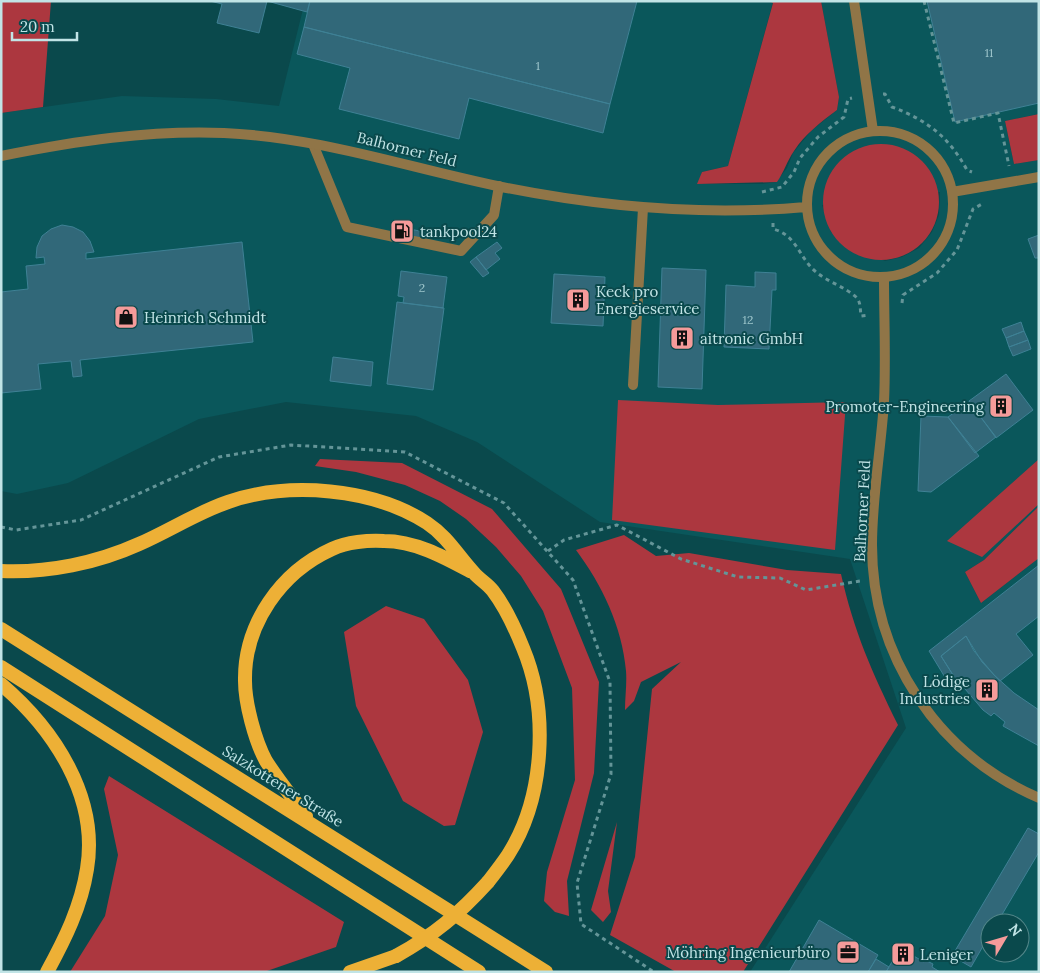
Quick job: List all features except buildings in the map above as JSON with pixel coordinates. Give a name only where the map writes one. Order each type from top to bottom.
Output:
[{"type":"highway","points":[[1,571],[57,568],[98,559],[136,545],[228,502],[291,490],[326,490],[393,506],[428,524],[452,544],[474,573],[492,590],[512,622],[533,675],[538,698],[541,732],[536,781],[525,818],[509,853],[488,882],[458,914],[396,956],[350,972]]},
{"type":"highway","points":[[311,823],[266,760],[252,724],[245,681],[249,642],[258,618],[291,577],[308,563],[333,548],[358,542],[386,540],[407,544],[437,554],[474,573]]},
{"type":"highway","name":"Salzkottener Straße","points":[[1,629],[546,972]]},
{"type":"highway","points":[[1,668],[480,972]]},
{"type":"highway","points":[[1,684],[26,707],[53,740],[72,772],[85,812],[89,851],[85,878],[73,921],[47,972]]},
{"type":"street","points":[[854,1],[873,130]]},
{"type":"street","points":[[873,130],[895,132],[915,140],[933,153],[945,171],[952,192],[952,216],[944,240],[928,259],[908,271],[884,277],[861,274],[840,265],[834,260],[823,250],[811,230],[806,207],[809,185],[818,164],[832,148],[851,136],[873,130]]},
{"type":"street","name":"Balhorner Feld","points":[[1,156],[71,142],[145,133],[224,133],[348,149],[499,186],[642,208],[773,210],[806,207]]},
{"type":"street","points":[[313,144],[346,227],[461,251],[494,215],[499,186]]},
{"type":"street","points":[[952,192],[1039,176]]},
{"type":"street","points":[[634,385],[642,208]]},
{"type":"street","name":"Balhorner Feld","points":[[884,277],[884,400],[872,544],[874,578],[886,636],[902,675],[923,706],[945,733],[980,764],[1039,798]]},
{"type":"path","points":[[924,1],[954,123],[998,113],[1012,181]]},
{"type":"path","points":[[754,210],[754,193],[782,187],[794,172],[800,158],[818,137],[844,117],[848,99],[885,94],[892,107],[915,116],[946,138],[967,170],[975,174],[983,204],[973,209],[956,250],[937,273],[903,295],[901,314],[861,316],[860,304],[855,297],[815,271],[787,234],[774,229],[773,210]]},
{"type":"path","points":[[1,527],[16,530],[81,520],[219,457],[291,445],[405,452],[504,502],[573,580],[610,682],[611,774],[577,883],[581,924],[654,972]]},
{"type":"path","points":[[548,551],[564,540],[617,525],[681,559],[738,577],[780,578],[806,590],[874,578]]},
{"type":"shaded area","points":[[1,1],[51,1],[43,107],[1,113]]},
{"type":"shaded area","points":[[305,1],[773,2],[728,166],[702,172],[698,184],[762,184],[776,182],[787,168],[793,153],[811,131],[837,110],[839,97],[821,1],[1039,1],[1039,114],[1005,121],[1014,164],[1039,160],[1039,506],[984,560],[965,572],[981,603],[1039,558],[1039,972],[750,972],[906,728],[850,559],[600,522],[477,442],[416,416],[286,402],[199,419],[68,483],[17,494],[1,491],[1,113],[122,96],[216,99],[279,106]],"holes":[[[940,192],[939,215],[932,232],[919,248],[902,257],[885,261],[831,232],[822,205]]]},
{"type":"shaded area","points":[[769,1],[821,1],[839,97],[837,110],[819,124],[798,145],[777,182],[697,184],[702,172],[728,166],[773,3]]},
{"type":"shaded area","points":[[1039,114],[1039,160],[1014,164],[1005,121]]},
{"type":"shaded area","points":[[881,144],[903,148],[913,153],[922,161],[930,170],[935,180],[939,202],[935,224],[930,234],[922,243],[913,251],[903,256],[881,260],[859,256],[849,251],[840,243],[832,234],[827,224],[823,202],[827,180],[832,170],[840,161],[849,153],[859,148]]},
{"type":"shaded area","points":[[618,400],[718,405],[846,402],[835,550],[612,520]]},
{"type":"shaded area","points":[[320,459],[402,463],[492,509],[561,589],[599,682],[594,773],[567,881],[569,916],[555,912],[544,901],[547,872],[575,780],[572,688],[543,611],[521,576],[496,547],[466,519],[440,501],[405,485],[356,472],[315,466]]},
{"type":"shaded area","points":[[1039,459],[1039,504],[982,557],[947,541]]},
{"type":"shaded area","points":[[1039,506],[1039,558],[981,603],[965,572],[984,560]]},
{"type":"shaded area","points":[[624,535],[656,556],[689,553],[787,570],[841,574],[852,615],[865,651],[898,725],[743,972],[676,972],[610,935],[635,857],[652,689],[681,662],[641,682],[634,701],[625,710],[626,671],[620,638],[602,592],[576,550]]},
{"type":"shaded area","points":[[386,606],[424,619],[468,680],[483,732],[455,825],[444,826],[403,801],[356,706],[344,632]]},
{"type":"shaded area","points":[[109,776],[344,922],[336,947],[264,972],[70,972],[105,916],[118,855],[104,789]]},
{"type":"shaded area","points":[[617,822],[608,891],[611,912],[603,922],[591,910]]},
{"type":"place","name":"tankpool24","points":[[402,231]]},
{"type":"place","name":"Keck pro Energieservice","points":[[578,300]]},
{"type":"place","name":"Heinrich Schmidt","points":[[126,317]]},
{"type":"place","name":"aitronic GmbH","points":[[682,338]]},
{"type":"place","name":"Promoter-Engineering","points":[[1001,406]]},
{"type":"place","name":"Lödige Industries","points":[[987,690]]},
{"type":"place","name":"Möhring Ingenieurbüro","points":[[848,952]]},
{"type":"place","name":"Leniger","points":[[903,954]]}]
